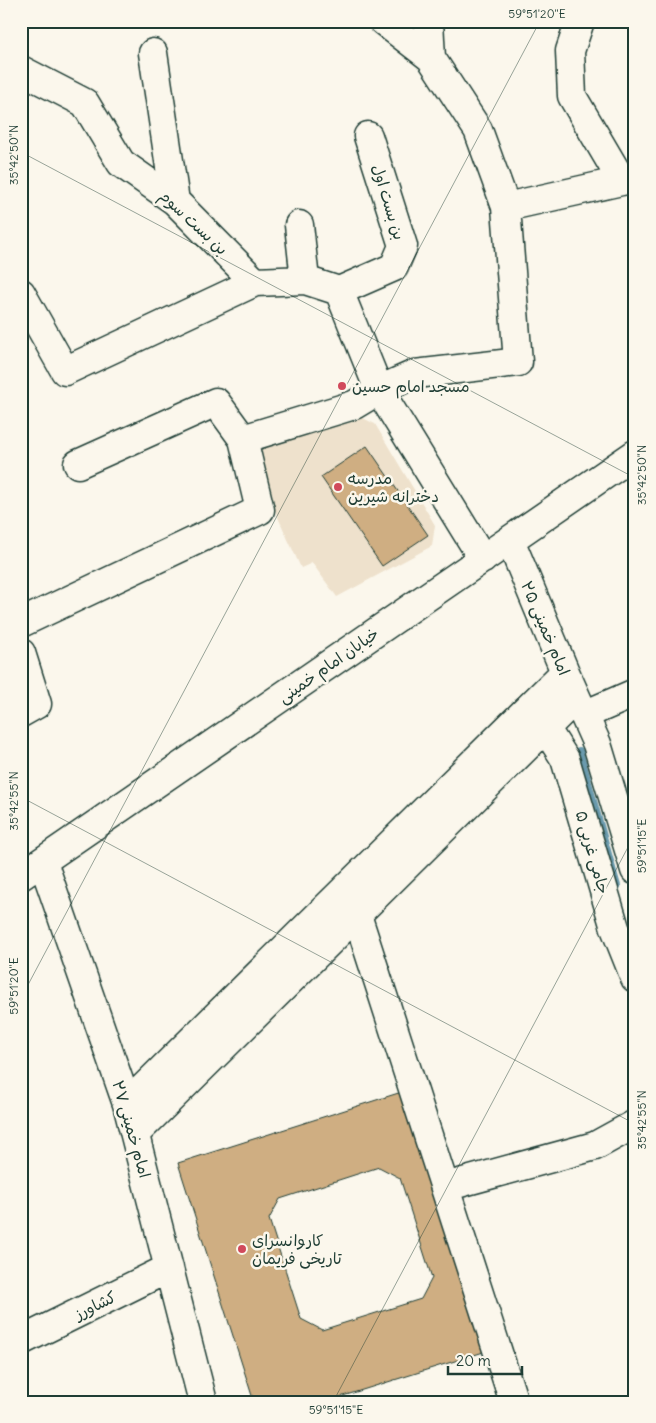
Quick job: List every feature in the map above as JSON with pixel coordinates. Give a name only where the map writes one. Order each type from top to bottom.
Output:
[{"type":"street","points":[[243,440],[354,405],[379,390],[415,374],[518,362],[506,207],[478,130],[431,58],[383,21]]},
{"type":"street","points":[[429,21],[431,58]]},
{"type":"street","points":[[506,207],[628,180],[572,96],[570,51],[580,21]]},
{"type":"street","points":[[153,53],[175,200]]},
{"type":"street","name":"بن بست سوم","points":[[21,70],[84,103],[121,163],[175,200],[255,282]]},
{"type":"street","name":"بن بست اول","points":[[339,291],[394,267],[403,246],[368,136]]},
{"type":"street","points":[[298,225],[305,280]]},
{"type":"street","points":[[21,293],[65,371],[255,282],[305,280],[339,291],[379,390],[483,559]]},
{"type":"street","points":[[21,623],[260,510],[243,440],[216,402],[78,464]]},
{"type":"street","name":"خیابان امام خمینی","points":[[32,869],[635,454]]},
{"type":"street","name":"امام خمینی ۲۵","points":[[510,540],[580,706]]},
{"type":"street","points":[[21,653],[38,704],[21,713]]},
{"type":"street","points":[[127,1104],[565,672]]},
{"type":"street","points":[[135,1134],[546,729],[580,706],[635,693]]},
{"type":"street","points":[[580,706],[597,744],[635,870]]},
{"type":"street","name":"جامی غربی ۵","points":[[546,729],[565,759],[615,928],[635,978]]},
{"type":"street","name":"امام خمینی ۲۷","points":[[32,869],[127,1104],[203,1402]]},
{"type":"street","points":[[357,915],[514,1402]]},
{"type":"street","points":[[445,1187],[595,1146],[635,1124]]},
{"type":"street","name":"کشاورز","points":[[21,1341],[169,1268]]},
{"type":"shaded area","name":"مدرسه دخترانه شیرین","points":[[361,417],[375,424],[435,525],[432,546],[337,597],[312,563],[301,568],[247,449]]},
{"type":"building","points":[[367,446],[428,535],[382,566],[321,477]]},
{"type":"building","name":"کاروانسرای تاریخی فریمان","points":[[408,1090],[490,1350],[324,1402],[254,1402],[178,1163]],"holes":[[[379,1167],[400,1178],[432,1278],[421,1299],[322,1330],[301,1319],[269,1219],[280,1199]]]},
{"type":"waterway","points":[[579,751],[617,886]]},
{"type":"place","name":"مسجد امام حسین","points":[[342,386]]},
{"type":"place","name":"مدرسه دخترانه شیرین","points":[[338,487]]},
{"type":"place","name":"کاروانسرای تاریخی فریمان","points":[[242,1249]]}]
